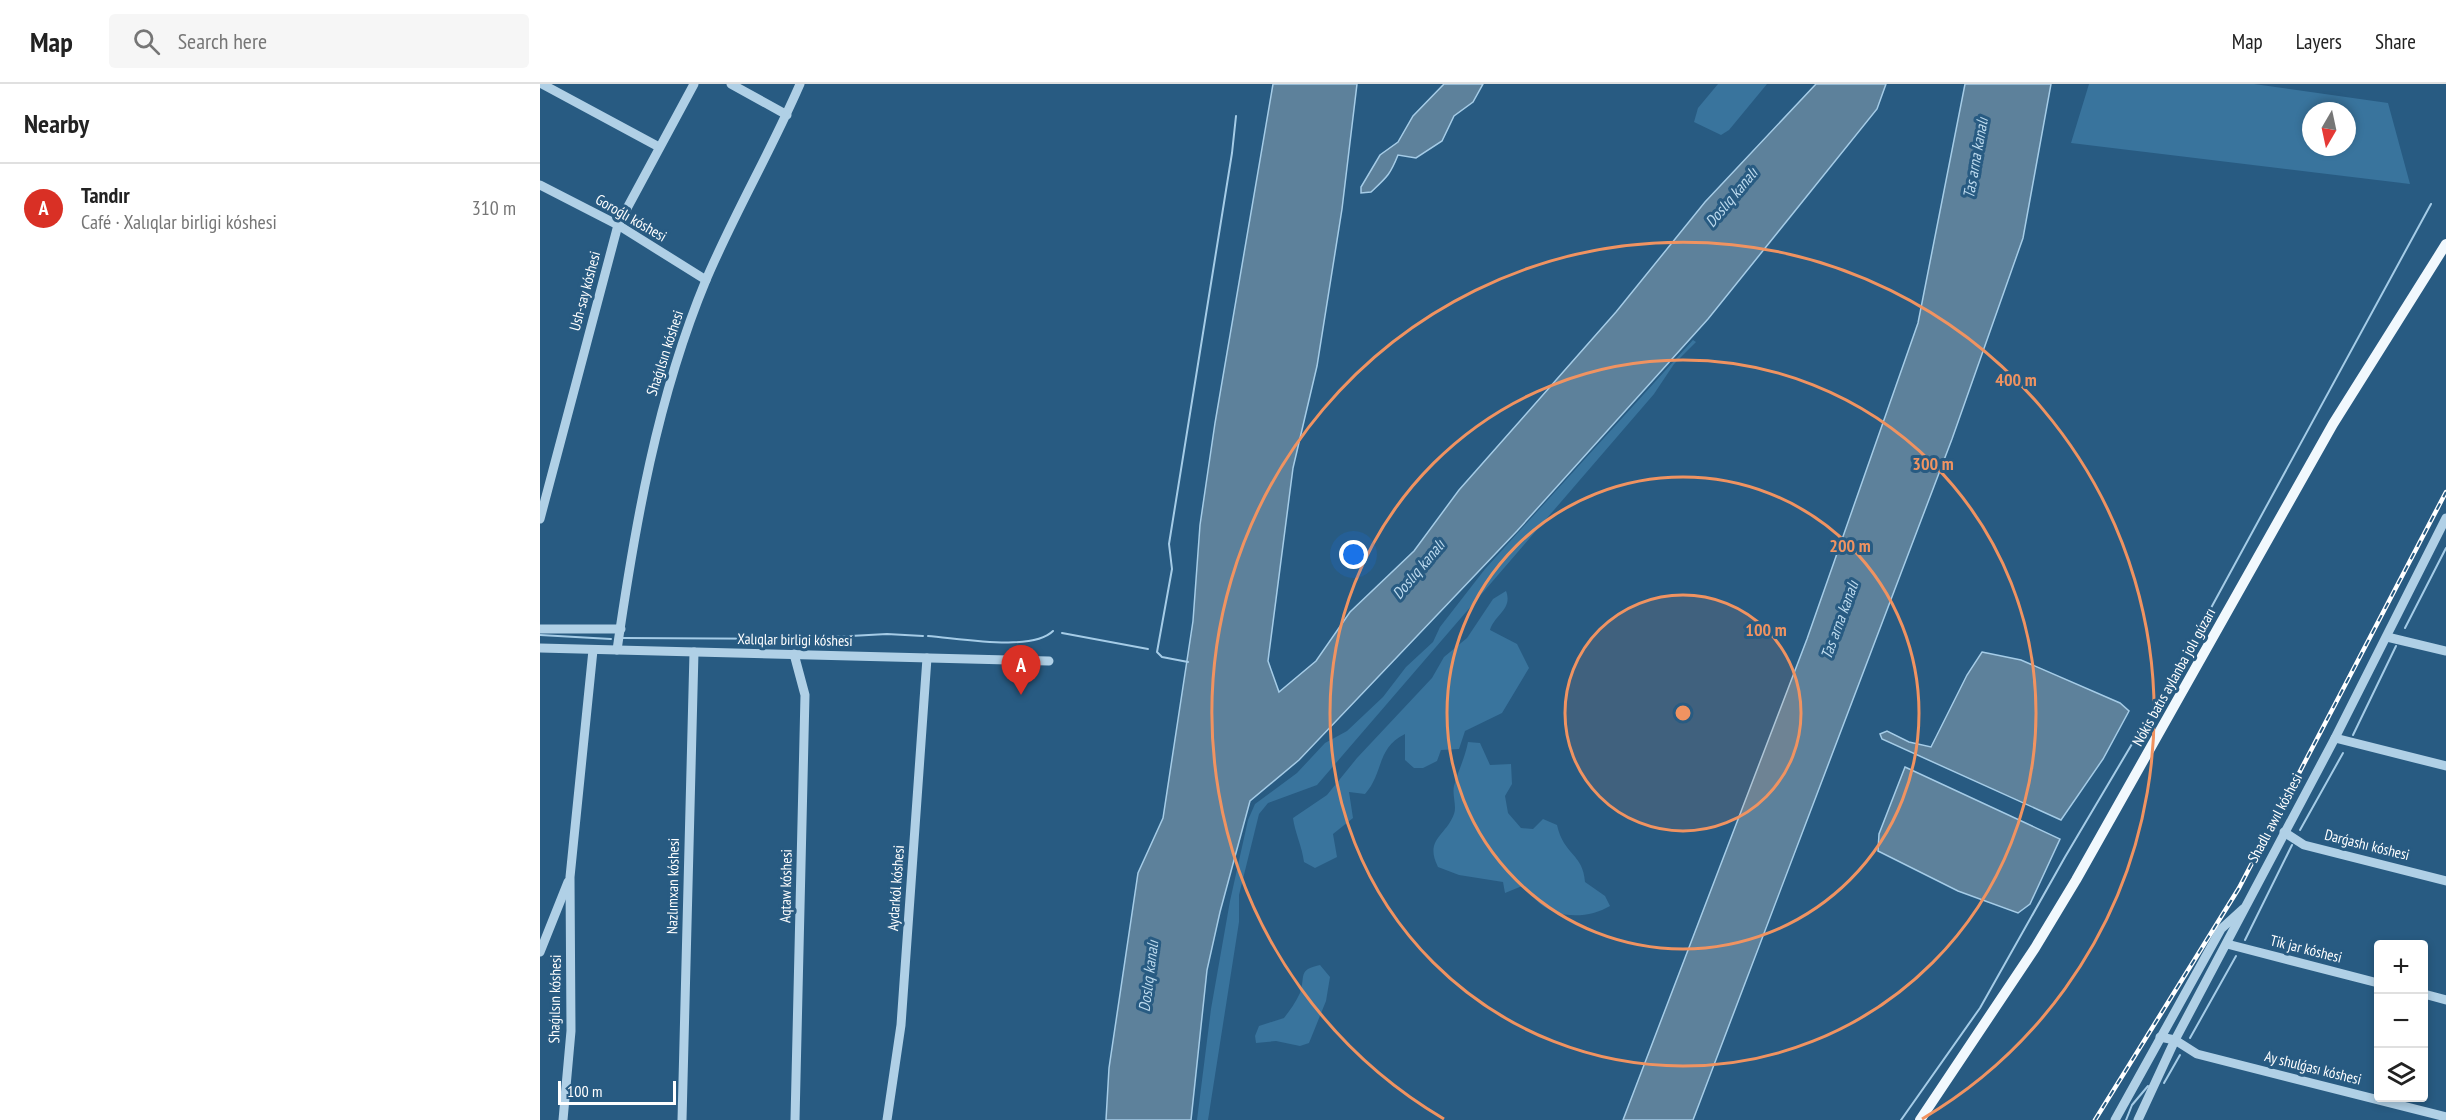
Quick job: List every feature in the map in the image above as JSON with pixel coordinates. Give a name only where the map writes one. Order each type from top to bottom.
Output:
[{"type":"main road","name":"Nókis batıs aylanba jolı gúzarı","points":[[1920,1120],[2064,899],[2333,424],[2446,244]]},
{"type":"street","points":[[542,84],[659,147]]},
{"type":"street","name":"Ush-say kóshesi","points":[[540,519],[618,225],[694,84]]},
{"type":"street","points":[[731,84],[787,115]]},
{"type":"street","name":"Shaǵılsın kóshesi","points":[[617,650],[647,475],[669,380],[706,280],[800,84]]},
{"type":"street","name":"Goroǵlı kóshesi","points":[[540,185],[618,225],[706,280]]},
{"type":"street","name":"Shadlı awıl kóshesi","points":[[2138,1120],[2175,1040],[2336,738],[2386,637],[2443,531],[2446,518]]},
{"type":"street","points":[[540,629],[621,629]]},
{"type":"street","points":[[2386,637],[2446,651]]},
{"type":"street","name":"Xalıqlar birligi kóshesi","points":[[540,648],[1049,661]]},
{"type":"street","name":"Shaǵılsın kóshesi","points":[[563,1120],[571,1030],[570,877],[592,650]]},
{"type":"street","name":"Nazlımxan kóshesi","points":[[682,1120],[693,652]]},
{"type":"street","name":"Aqtaw kóshesi","points":[[794,654],[805,695],[795,1120]]},
{"type":"street","name":"Aydarkól kóshesi","points":[[887,1120],[901,1025],[927,658]]},
{"type":"street","points":[[2336,738],[2446,766]]},
{"type":"street","name":"Darǵashı kóshesi","points":[[2284,832],[2304,845],[2446,881]]},
{"type":"street","name":"Shaǵılsın kóshesi","points":[[540,952],[570,877]]},
{"type":"street","points":[[2115,1120],[2221,928],[2247,905]]},
{"type":"street","name":"Tik jar kóshesi","points":[[2227,944],[2374,982]]},
{"type":"street","points":[[2428,995],[2446,1000]]},
{"type":"street","name":"Ay shulǵası kóshesi","points":[[2160,1037],[2175,1040],[2198,1054],[2446,1117]]},
{"type":"shaded area","points":[[1718,84],[1767,84],[1729,130],[1721,135],[1694,122],[1698,108]]},
{"type":"shaded area","points":[[2089,84],[2254,84],[2388,103],[2410,184],[2071,143]]},
{"type":"shaded area","points":[[1693,340],[1696,342],[1674,364],[1654,394],[1317,785],[1268,803],[1259,814],[1239,895],[1239,922],[1208,1120],[1197,1120],[1211,1009],[1230,901],[1248,820],[1255,804],[1297,773],[1325,743],[1347,731],[1383,697],[1406,667],[1433,642],[1440,627],[1485,569]]},
{"type":"shaded area","points":[[1506,591],[1508,597],[1505,607],[1490,630],[1517,644],[1529,668],[1502,713],[1465,731],[1459,749],[1441,750],[1437,761],[1423,768],[1414,768],[1405,760],[1405,734],[1396,740],[1389,746],[1365,794],[1349,792],[1353,818],[1333,834],[1337,857],[1315,868],[1304,862],[1293,818],[1327,795],[1357,758],[1432,678],[1444,657],[1467,638],[1493,599]]},
{"type":"shaded area","points":[[1468,742],[1480,743],[1490,765],[1511,764],[1512,784],[1505,796],[1508,813],[1521,828],[1533,829],[1543,819],[1557,825],[1564,843],[1581,865],[1585,882],[1605,896],[1610,906],[1582,915],[1562,914],[1543,906],[1522,886],[1505,893],[1503,882],[1459,875],[1438,867],[1433,850],[1454,814],[1454,786]]},
{"type":"shaded area","points":[[1320,965],[1330,977],[1326,1001],[1309,1043],[1300,1046],[1276,1041],[1256,1043],[1255,1036],[1259,1026],[1284,1018],[1300,993],[1305,972]]},
{"type":"water","name":"Doslıq kanalı","points":[[1273,84],[1357,84],[1342,209],[1317,366],[1293,468],[1268,661],[1279,692],[1316,661],[1350,612],[1414,551],[1459,490],[1616,312],[1705,202],[1816,84],[1886,84],[1877,109],[1708,319],[1517,531],[1299,760],[1250,801],[1207,970],[1191,1120],[1106,1120],[1109,1068],[1138,873],[1163,818],[1193,621],[1200,525],[1215,423]]},
{"type":"water","points":[[1444,84],[1483,84],[1473,102],[1454,116],[1442,141],[1416,158],[1398,155],[1390,172],[1381,183],[1371,192],[1361,193],[1361,187],[1380,155],[1398,142],[1413,116]]},
{"type":"water","name":"Tas arna kanalı","points":[[1965,84],[2051,84],[2023,238],[1952,439],[1693,1120],[1623,1120],[1807,639],[1918,323]]},
{"type":"water","points":[[1982,652],[2021,660],[2120,703],[2129,711],[2103,759],[2061,820],[1882,739],[1880,734],[1887,731],[1909,742],[1931,747],[1967,675]]},
{"type":"water","points":[[1905,767],[2060,839],[2030,904],[2018,913],[1958,891],[1878,851],[1879,834]]},
{"type":"waterway","points":[[1188,662],[1162,657],[1157,652],[1172,569],[1169,544],[1236,116]]},
{"type":"waterway","points":[[1901,1120],[1980,1008],[2065,857],[2193,641],[2431,204]]},
{"type":"waterway","points":[[2405,628],[2446,548]]},
{"type":"waterway","points":[[928,636],[1012,642],[1029,641],[1053,631]]},
{"type":"waterway","points":[[1062,633],[1148,649]]},
{"type":"waterway","points":[[623,638],[795,639],[887,634],[923,636]]},
{"type":"waterway","points":[[540,635],[611,639]]},
{"type":"waterway","points":[[2353,735],[2396,646]]},
{"type":"waterway","points":[[2300,830],[2343,753]]},
{"type":"waterway","points":[[2245,940],[2292,845]]},
{"type":"waterway","points":[[2190,1038],[2236,956]]},
{"type":"waterway","points":[[2164,1083],[2180,1055]]},
{"type":"waterway","points":[[2126,1120],[2132,1105],[2148,1086]]},
{"type":"railway","points":[[2095,1120],[2239,888],[2446,492]]},
{"type":"place","name":"Tandır","points":[[1021,695]]}]
